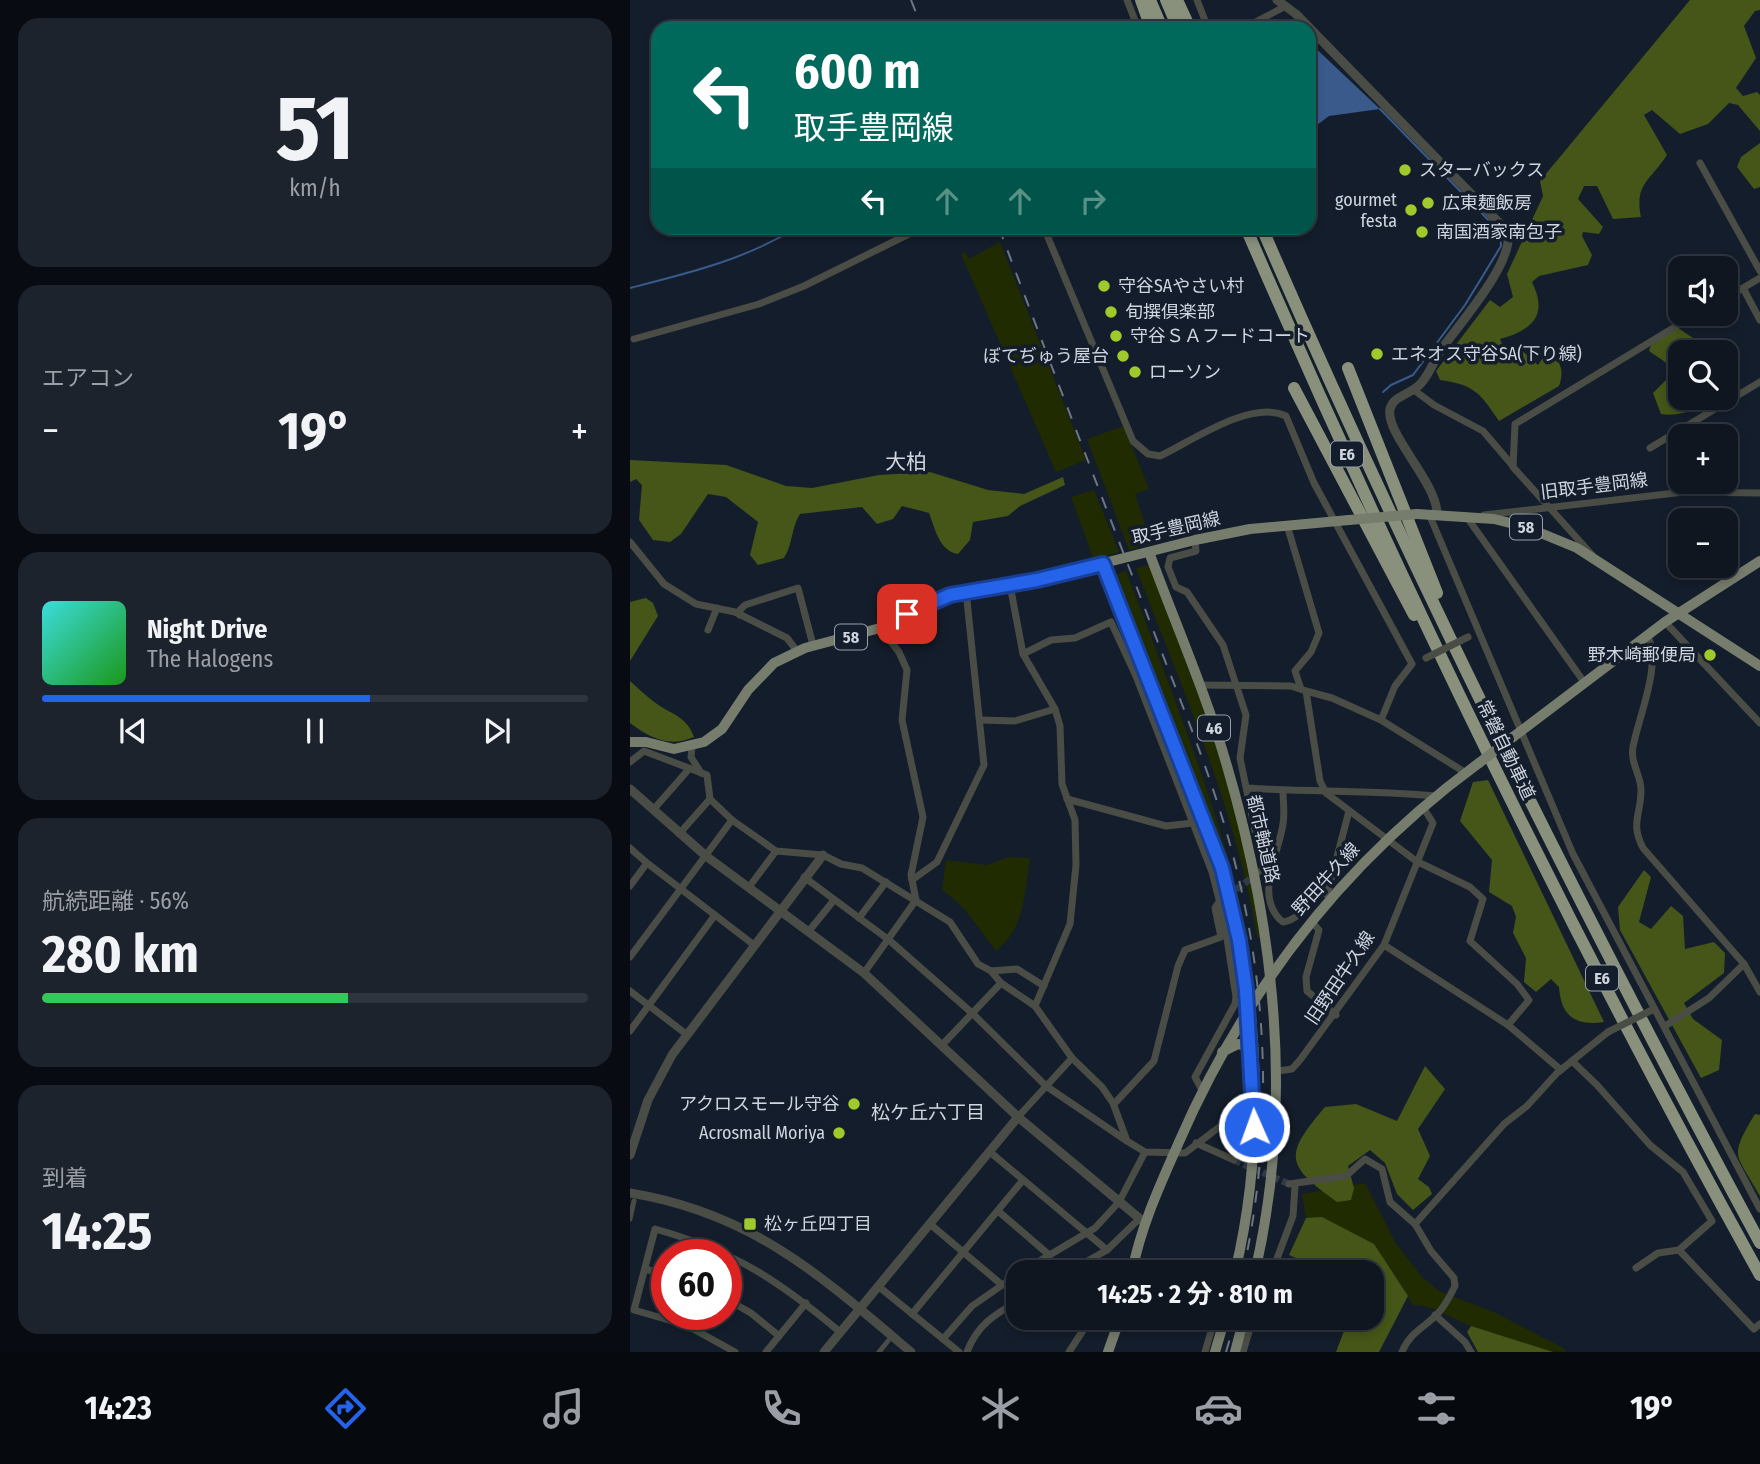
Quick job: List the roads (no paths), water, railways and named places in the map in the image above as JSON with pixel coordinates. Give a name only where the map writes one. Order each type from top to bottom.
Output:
[{"type":"highway","points":[[1141,0],[1148,21]]},
{"type":"highway","points":[[1150,0],[1159,21]]},
{"type":"highway","points":[[1166,0],[1175,21]]},
{"type":"highway","points":[[1177,0],[1187,21]]},
{"type":"highway","name":"常磐自動車道","points":[[1249,235],[1452,678],[1589,953],[1760,1275]]},
{"type":"highway","name":"常磐自動車道","points":[[1265,235],[1305,328],[1486,714],[1601,943],[1760,1243]]},
{"type":"highway","points":[[1349,368],[1486,714]]},
{"type":"highway","points":[[1294,388],[1402,593],[1452,678]]},
{"type":"main road","name":"取手豊岡線","points":[[692,747],[714,736],[762,675],[797,651],[880,628],[923,604],[966,591],[1010,585],[1195,540],[1287,525],[1428,514],[1469,516],[1526,527],[1594,557],[1678,613]]},
{"type":"main road","name":"都市軸道路","points":[[1149,552],[1233,787],[1270,974],[1278,1071],[1270,1196],[1257,1260]]},
{"type":"main road","name":"野田牛久線","points":[[1134,1260],[1142,1221],[1218,1057],[1270,974],[1327,896],[1436,796],[1647,635],[1760,561]]},
{"type":"main road","name":"46","points":[[1103,564],[1141,673],[1222,868],[1239,940],[1252,1059],[1253,1159],[1246,1225],[1239,1260]]},
{"type":"main road","points":[[1678,613],[1760,666]]},
{"type":"main road","points":[[630,742],[646,742],[674,749],[692,747]]},
{"type":"main road","points":[[1264,935],[1277,948],[1287,945],[1299,935]]},
{"type":"main road","points":[[1218,1057],[1224,1050],[1238,1044],[1247,1049],[1252,1059]]},
{"type":"main road","points":[[1108,1352],[1116,1330]]},
{"type":"main road","points":[[1215,1352],[1221,1330]]},
{"type":"main road","points":[[1235,1352],[1241,1330]]},
{"type":"street","points":[[1127,0],[1135,21]]},
{"type":"street","points":[[1197,0],[1205,21]]},
{"type":"street","points":[[1258,21],[1270,15],[1280,2],[1299,21]]},
{"type":"street","points":[[1316,38],[1508,232],[1506,254],[1422,384],[1394,401],[1390,416],[1436,500],[1428,514],[1518,734],[1573,854],[1760,1209]]},
{"type":"street","points":[[1700,163],[1760,271]]},
{"type":"street","points":[[634,339],[759,304],[816,281],[907,235]]},
{"type":"street","points":[[1047,235],[1133,440],[1141,450],[1160,456],[1189,437],[1222,424],[1250,415],[1282,413],[1290,421],[1314,483],[1412,664]]},
{"type":"street","points":[[1738,291],[1760,278]]},
{"type":"street","points":[[1743,288],[1760,320]]},
{"type":"street","points":[[1513,467],[1515,424],[1677,326]]},
{"type":"street","points":[[1650,448],[1760,382]]},
{"type":"street","points":[[1414,390],[1434,405],[1483,432],[1594,557]]},
{"type":"street","name":"旧取手豊岡線","points":[[1469,516],[1684,492],[1760,493]]},
{"type":"street","points":[[1469,516],[1584,682]]},
{"type":"street","points":[[1287,525],[1319,633],[1311,652],[1295,671],[1303,690],[1320,780],[1326,793],[1416,861],[1470,887],[1483,899],[1470,941],[1517,984],[1529,1000],[1507,1025]]},
{"type":"street","points":[[1195,540],[1196,551],[1170,558],[1168,566],[1176,587],[1187,592],[1223,645],[1237,685],[1246,715],[1240,758],[1259,850],[1265,859],[1261,872]]},
{"type":"street","points":[[630,542],[664,583],[696,604],[740,615],[787,638],[797,651]]},
{"type":"street","points":[[1010,585],[1023,654],[1055,709],[1060,726],[1062,784],[1075,820],[1076,865],[1070,924],[1035,1006]]},
{"type":"street","points":[[740,615],[745,605],[798,588],[813,646]]},
{"type":"street","points":[[912,880],[937,862],[984,765],[966,591]]},
{"type":"street","points":[[708,630],[717,608]]},
{"type":"street","points":[[1023,654],[1051,640],[1074,638],[1111,622],[1141,673],[1212,872],[1236,997],[1195,1077],[1202,1090]]},
{"type":"street","points":[[1665,622],[1760,723]]},
{"type":"street","points":[[864,973],[916,900],[912,880],[923,817],[902,720],[907,670],[899,652],[880,628]]},
{"type":"street","points":[[1381,720],[1395,686],[1412,664],[1477,633]]},
{"type":"street","points":[[1647,635],[1652,643],[1647,694],[1633,747],[1633,761],[1641,790],[1634,831],[1643,848],[1744,964],[1760,992]]},
{"type":"street","points":[[1198,685],[1291,686],[1332,698],[1381,720],[1466,773]]},
{"type":"street","points":[[980,720],[1015,722],[1055,709]]},
{"type":"street","points":[[692,747],[691,757],[701,774]]},
{"type":"street","points":[[630,762],[644,751],[707,775],[710,799],[732,820],[776,851],[823,855],[841,864],[862,868],[950,922],[978,964],[1035,1006],[1072,1058],[1102,1087],[1114,1104],[1127,1141]]},
{"type":"street","points":[[653,810],[689,769]]},
{"type":"street","points":[[1247,788],[1436,796]]},
{"type":"street","points":[[630,789],[706,856],[864,973],[1018,1117],[1142,1221],[1107,1250],[1089,1260]]},
{"type":"street","points":[[1283,791],[1283,823],[1270,878],[1275,913],[1283,922],[1288,922],[1319,892],[1327,896],[1349,811]]},
{"type":"street","points":[[679,834],[710,799]]},
{"type":"street","points":[[1067,799],[1166,826],[1193,823]]},
{"type":"street","name":"旧野田牛久線","points":[[1278,1071],[1292,1069],[1336,1015],[1384,945],[1433,823],[1423,807]]},
{"type":"street","points":[[630,957],[732,820]]},
{"type":"street","points":[[630,848],[754,945]]},
{"type":"street","points":[[749,887],[776,851]]},
{"type":"street","points":[[630,1155],[648,1100],[686,1034],[823,855]]},
{"type":"street","points":[[630,887],[647,863]]},
{"type":"street","points":[[804,877],[889,940],[972,1013],[1046,1086],[1145,1152],[1185,1153],[1226,1122]]},
{"type":"street","points":[[859,918],[886,882]]},
{"type":"street","points":[[809,932],[834,900]]},
{"type":"street","points":[[1114,1104],[1154,1061],[1185,950],[1220,937],[1215,908],[1219,902]]},
{"type":"street","points":[[630,1031],[715,915]]},
{"type":"street","points":[[1311,921],[1319,930],[1306,977],[1307,991],[1336,1015]]},
{"type":"street","points":[[1384,945],[1507,1025],[1561,1070]]},
{"type":"street","points":[[1665,1026],[1709,998],[1744,964]]},
{"type":"street","points":[[991,971],[1017,969],[1045,986]]},
{"type":"street","points":[[943,1044],[1002,983]]},
{"type":"street","points":[[630,991],[686,1034]]},
{"type":"street","points":[[1415,1224],[1504,1124],[1527,1106],[1561,1070],[1608,1032],[1654,1009]]},
{"type":"street","points":[[824,1352],[1018,1117],[1072,1058]]},
{"type":"street","points":[[1572,1061],[1650,1145],[1683,1172],[1712,1221],[1679,1250],[1658,1253],[1636,1268]]},
{"type":"street","points":[[1196,1143],[1234,1160]]},
{"type":"street","points":[[990,1152],[1107,1250]]},
{"type":"street","points":[[1039,1260],[1088,1234],[1119,1202],[1145,1152]]},
{"type":"street","points":[[1276,1260],[1293,1216],[1292,1185],[1346,1176],[1365,1159],[1382,1169],[1390,1202],[1415,1224],[1431,1251],[1454,1278],[1455,1286],[1436,1315],[1413,1334],[1402,1352]]},
{"type":"street","points":[[912,1314],[1023,1180]]},
{"type":"street","points":[[630,1219],[632,1197],[687,1206],[758,1235],[806,1264],[911,1352]]},
{"type":"street","points":[[998,1211],[1048,1254]]},
{"type":"street","points":[[930,1224],[1002,1285]]},
{"type":"street","points":[[735,1352],[686,1325],[634,1310],[655,1229],[728,1254],[757,1268],[806,1303],[840,1332]]},
{"type":"street","points":[[1679,1250],[1754,1329],[1760,1324]]},
{"type":"street","points":[[645,1269],[651,1271]]},
{"type":"street","points":[[943,1339],[972,1306],[1006,1282]]},
{"type":"street","points":[[878,1286],[959,1352]]},
{"type":"street","points":[[766,1352],[806,1303]]},
{"type":"street","points":[[742,1308],[779,1336]]},
{"type":"street","points":[[967,1352],[974,1333],[987,1320],[1006,1308]]},
{"type":"street","points":[[1436,1315],[1465,1342],[1471,1352]]},
{"type":"street","points":[[1069,1352],[1083,1330]]},
{"type":"street","points":[[1206,1352],[1212,1330]]},
{"type":"street","points":[[1243,1352],[1250,1330]]},
{"type":"street","points":[[879,1352],[888,1341]]},
{"type":"water","points":[[1316,49],[1380,109],[1329,116],[1316,126]]},
{"type":"waterway","points":[[1380,109],[1500,232],[1501,246],[1465,305],[1413,375],[1391,385],[1383,392]]},
{"type":"waterway","points":[[630,288],[736,257],[783,235]]},
{"type":"tunnel","points":[[1219,902],[1257,874]]},
{"type":"tunnel","points":[[1234,1160],[1289,1184]]},
{"type":"railway","points":[[911,0],[919,21]]},
{"type":"railway","points":[[1002,235],[1191,729],[1234,859],[1254,962],[1263,1066],[1259,1169],[1245,1260]]},
{"type":"railway","points":[[1226,1352],[1232,1330]]},
{"type":"place","name":"スターバックス","points":[[1405,170]]},
{"type":"place","name":"広東麺飯房","points":[[1428,203]]},
{"type":"place","name":"gourmet festa","points":[[1411,210]]},
{"type":"place","name":"南国酒家南包子","points":[[1422,232]]},
{"type":"place","name":"守谷SAやさい村","points":[[1104,286]]},
{"type":"place","name":"旬撰倶楽部","points":[[1111,312]]},
{"type":"place","name":"守谷ＳＡフードコート","points":[[1116,336]]},
{"type":"place","name":"エネオス守谷SA(下り線)","points":[[1377,354]]},
{"type":"place","name":"ぼてぢゅう屋台","points":[[1123,356]]},
{"type":"place","name":"ローソン","points":[[1135,372]]},
{"type":"place","name":"野木崎郵便局","points":[[1710,655]]},
{"type":"place","name":"アクロスモール守谷","points":[[854,1104]]},
{"type":"place","name":"Acrosmall Moriya","points":[[839,1133]]},
{"type":"place","name":"松ヶ丘四丁目","points":[[750,1224]]},
{"type":"district","name":"大柏","points":[[906,462]]},
{"type":"district","name":"松ケ丘六丁目","points":[[928,1112]]}]
